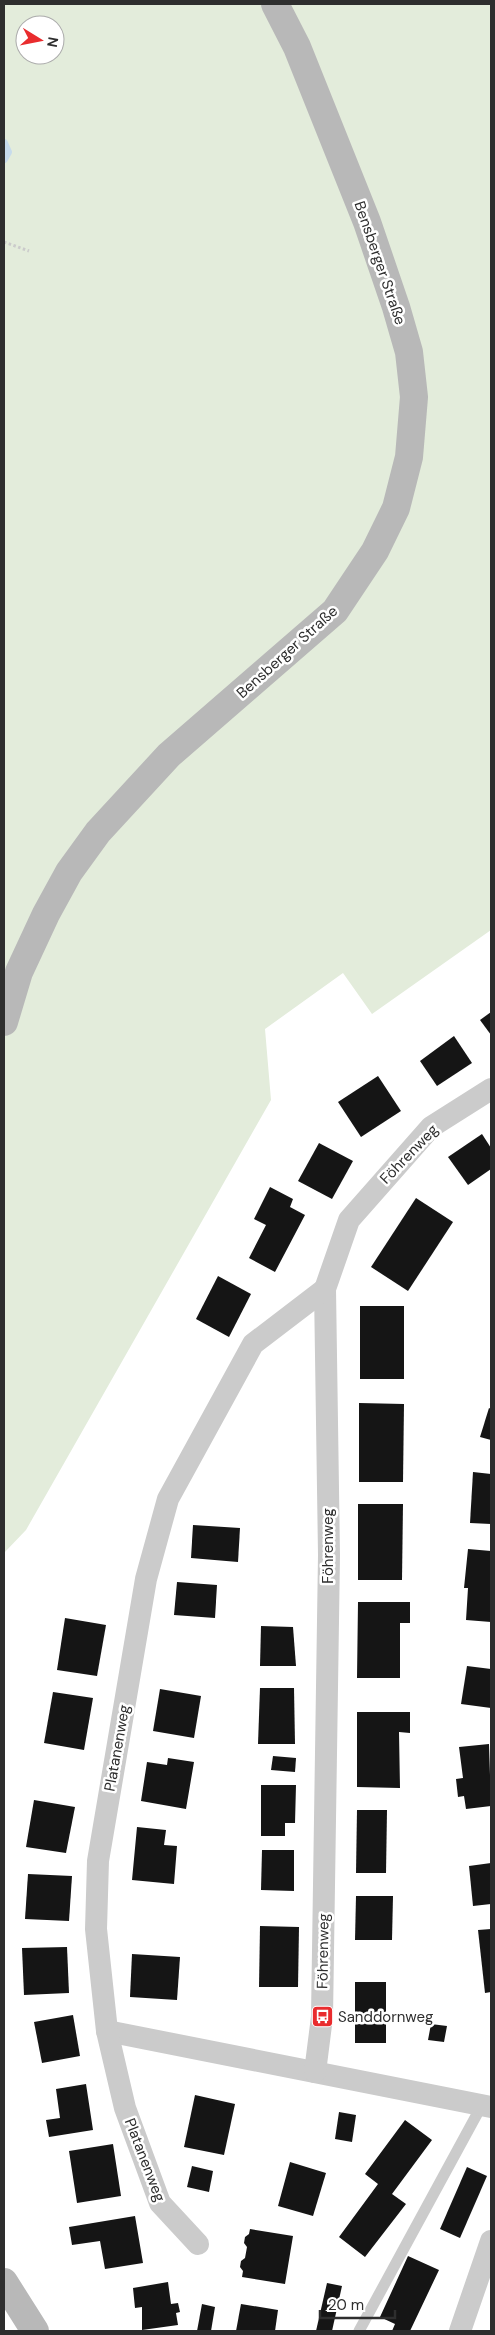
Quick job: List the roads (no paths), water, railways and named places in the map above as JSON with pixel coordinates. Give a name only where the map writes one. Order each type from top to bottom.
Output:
[{"type":"main road","name":"Bensberger Straße","points":[[4,1022],[18,972],[46,914],[68,872],[98,832],[169,755],[335,611],[375,551],[396,508],[409,457],[414,398],[409,352],[367,222],[296,47],[275,4]]},
{"type":"main road","points":[[4,2282],[35,2331]]},
{"type":"street","name":"Föhrenweg","points":[[315,2072],[322,2017],[329,1555],[325,1289],[349,1220],[431,1127],[491,1089]]},
{"type":"street","name":"Platanenweg","points":[[198,2244],[160,2203],[125,2108],[107,2031],[96,1929],[98,1861],[146,1579],[168,1499],[253,1344],[325,1289]]},
{"type":"street","points":[[107,2031],[486,2106]]},
{"type":"street","points":[[460,2331],[491,2241]]},
{"type":"lane","points":[[359,2331],[486,2106]]},
{"type":"waterway","points":[[4,143],[8,152],[4,159]]},
{"type":"place","name":"Sanddornweg","points":[[322,2017]]}]
